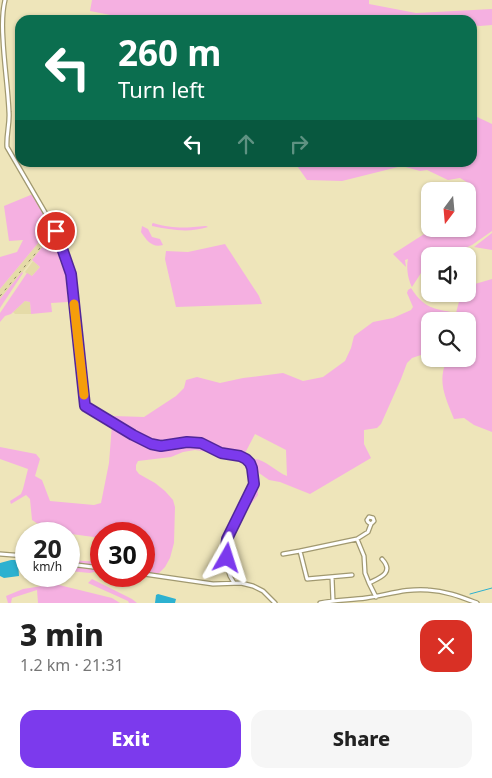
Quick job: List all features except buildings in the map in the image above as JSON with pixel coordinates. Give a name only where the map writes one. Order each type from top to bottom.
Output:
[{"type":"street","points":[[5,0],[2,24],[2,61],[9,115],[6,139],[7,147],[15,161]]},
{"type":"street","points":[[19,167],[53,223],[70,268],[85,406],[151,444],[161,446],[187,442],[201,443],[217,451],[240,456],[250,463],[254,484],[228,537],[226,547],[228,570],[234,583]]},
{"type":"street","points":[[283,554],[357,539],[368,532],[371,524]]},
{"type":"street","points":[[357,539],[364,556],[365,573],[376,597]]},
{"type":"street","points":[[300,552],[307,579],[352,575]]},
{"type":"street","points":[[0,554],[15,555]]},
{"type":"street","points":[[369,583],[384,575],[387,567],[382,559]]},
{"type":"street","points":[[155,576],[213,584],[242,583],[263,591],[275,603]]},
{"type":"street","points":[[332,577],[333,601]]},
{"type":"street","points":[[320,603],[376,597],[411,590],[451,594],[477,603]]},
{"type":"shaded area","points":[[92,0],[369,0],[369,4],[416,13],[492,9],[492,25],[477,26],[477,15],[110,15],[90,11]]},
{"type":"shaded area","points":[[477,117],[492,124],[492,231],[468,247],[421,247],[421,273],[412,287],[409,281],[408,259],[405,260],[406,267],[393,254],[421,236],[421,238],[476,238],[476,182],[467,182],[460,178],[448,180],[427,170],[420,171],[406,167],[477,167]]},
{"type":"shaded area","points":[[298,167],[398,167],[342,181],[307,180]]},
{"type":"shaded area","points":[[33,194],[55,232],[61,248],[59,250],[63,255],[59,259],[65,273],[68,302],[51,303],[52,312],[31,314],[30,302],[25,301],[0,322],[0,313],[27,273],[32,276],[40,267],[32,260],[48,239],[45,238],[39,242],[0,289],[0,257],[17,252],[23,240],[9,241],[4,206]]},
{"type":"shaded area","points":[[153,223],[186,228],[208,227],[194,230],[166,229],[152,226]]},
{"type":"shaded area","points":[[142,226],[148,229],[152,237],[160,239],[163,245],[156,246],[148,241],[141,232]]},
{"type":"shaded area","points":[[492,233],[492,250],[474,247]]},
{"type":"shaded area","points":[[45,237],[48,239],[44,246],[0,299],[0,289]]},
{"type":"shaded area","points":[[225,244],[259,296],[262,304],[176,307],[165,259],[166,251],[188,252]]},
{"type":"shaded area","points":[[33,261],[40,267],[31,277],[25,272]]},
{"type":"shaded area","points":[[23,273],[0,308],[0,299]]},
{"type":"shaded area","points":[[492,279],[492,432],[474,425],[464,418],[454,419],[442,382],[444,367],[476,367],[476,312],[456,312],[459,302],[476,302],[476,284]]},
{"type":"shaded area","points":[[411,288],[421,302],[451,312],[421,312],[421,355],[412,358],[407,363],[381,424],[377,428],[364,430],[364,444],[371,458],[310,494],[280,482],[269,480],[259,473],[249,460],[254,459],[264,462],[287,476],[286,450],[255,434],[243,457],[195,450],[171,457],[138,461],[136,470],[139,474],[165,491],[173,500],[175,507],[174,543],[170,558],[158,574],[155,574],[155,522],[90,522],[90,537],[80,535],[80,522],[35,522],[32,520],[30,499],[26,495],[11,504],[10,501],[21,494],[28,469],[0,459],[0,447],[36,454],[40,459],[35,476],[42,480],[50,501],[94,505],[101,503],[109,463],[114,416],[144,417],[176,396],[184,388],[186,380],[197,377],[220,383],[283,373],[303,381],[323,377],[345,361],[354,336],[373,322],[393,318],[411,310],[413,307],[407,293]]},
{"type":"shaded area","points":[[25,301],[30,302],[31,314],[15,314],[13,312]]},
{"type":"shaded area","points":[[257,482],[258,495],[243,514],[255,489],[255,483]]},
{"type":"shaded area","points":[[80,561],[90,561],[90,573],[80,572]]},
{"type":"shaded area","points":[[67,587],[112,598],[120,603],[38,603],[37,590],[12,598],[11,603],[8,603],[6,596],[23,589]]},
{"type":"shaded area","points":[[97,587],[108,587],[137,603],[129,603]]},
{"type":"water","points":[[15,560],[15,577],[4,578],[0,576],[0,563]]},
{"type":"water","points":[[156,595],[176,599],[175,603],[155,603]]},
{"type":"waterway","points":[[470,594],[492,588]]},
{"type":"railway","points":[[0,296],[45,242]]},
{"type":"slow traffic","points":[[74,304],[84,395]]},
{"type":"route","points":[[56,231],[71,274],[85,406],[145,442],[158,446],[187,442],[201,443],[221,453],[240,456],[250,463],[254,484],[227,539],[227,558]]}]
